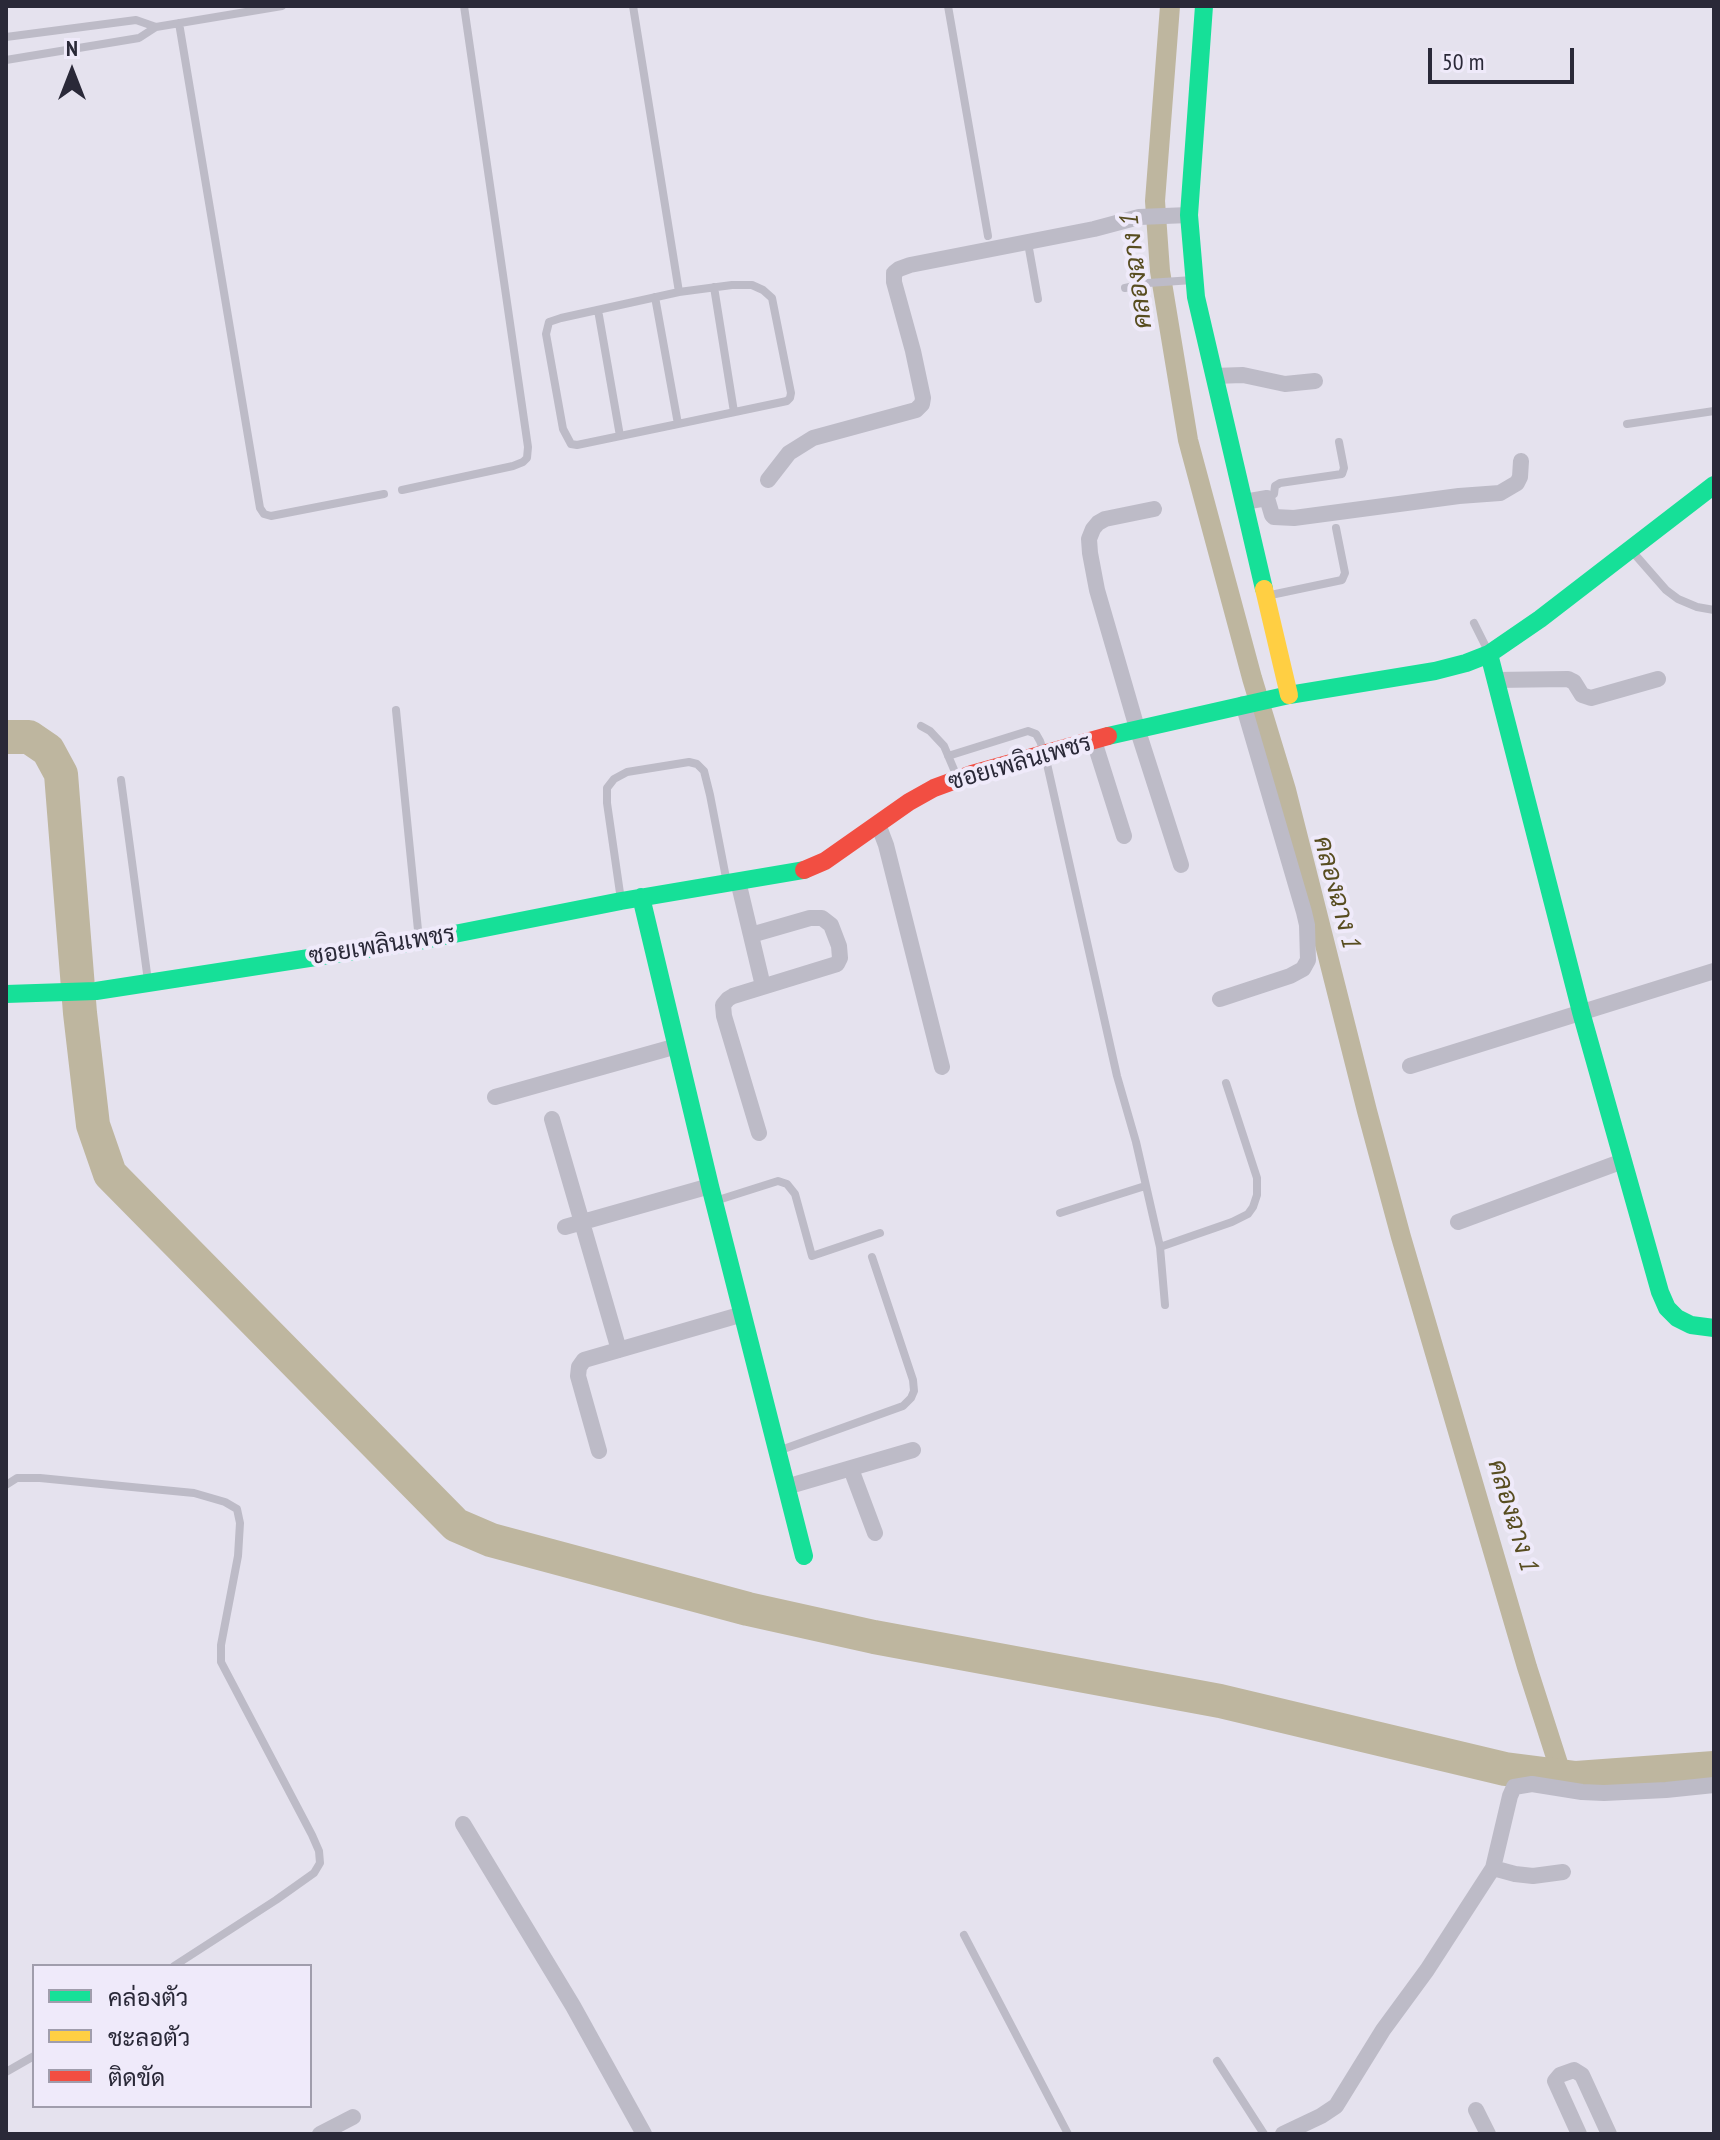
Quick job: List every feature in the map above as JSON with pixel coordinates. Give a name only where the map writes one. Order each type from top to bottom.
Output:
[{"type":"street","points":[[1204,6],[1184,214],[1189,280],[1289,695]]},
{"type":"street","points":[[768,480],[789,453],[813,438],[916,410],[922,404],[920,382],[894,273],[910,265],[1153,215],[1184,214]]},
{"type":"street","points":[[1214,376],[1243,375],[1285,384],[1315,381]]},
{"type":"street","points":[[1244,502],[1267,498],[1274,517],[1294,518],[1500,493],[1517,483],[1521,461]]},
{"type":"street","name":"ซอยเพลินเพชร","points":[[6,994],[96,991],[419,941],[641,897],[798,872],[825,861],[909,802],[958,779],[1137,728],[1289,695],[1435,671],[1489,654],[1508,643],[1714,485]]},
{"type":"street","points":[[1154,509],[1105,519],[1093,529],[1089,539],[1097,590],[1181,865]]},
{"type":"street","points":[[1489,654],[1581,1012],[1660,1292],[1667,1308],[1677,1318],[1691,1325],[1714,1328]]},
{"type":"street","points":[[1495,680],[1568,679],[1586,698],[1591,698],[1658,679]]},
{"type":"street","points":[[1220,999],[1290,976],[1303,969],[1308,960],[1304,912],[1244,704]]},
{"type":"street","points":[[1094,741],[1124,836]]},
{"type":"street","points":[[878,824],[942,1067]]},
{"type":"street","points":[[732,882],[751,935],[763,986]]},
{"type":"street","points":[[641,897],[804,1556]]},
{"type":"street","points":[[751,935],[810,918],[822,918],[831,925],[840,958],[837,964],[733,996],[723,1005],[759,1133]]},
{"type":"street","points":[[1410,1066],[1714,971]]},
{"type":"street","points":[[495,1097],[677,1046]]},
{"type":"street","points":[[552,1119],[619,1350]]},
{"type":"street","points":[[1458,1222],[1623,1161]]},
{"type":"street","points":[[565,1227],[712,1194]]},
{"type":"street","points":[[599,1451],[578,1376],[584,1360],[743,1314]]},
{"type":"street","points":[[786,1487],[913,1450]]},
{"type":"street","points":[[851,1469],[875,1533]]},
{"type":"street","points":[[1283,2134],[1336,2106],[1383,2030],[1427,1970],[1493,1868],[1514,1787],[1532,1784],[1567,1791],[1604,1793],[1714,1785]]},
{"type":"street","points":[[463,1824],[573,2006],[644,2134]]},
{"type":"street","points":[[1493,1868],[1533,1876],[1563,1872]]},
{"type":"street","points":[[1579,2134],[1555,2081],[1560,2075],[1574,2070],[1582,2075],[1609,2134]]},
{"type":"street","points":[[1476,2110],[1488,2134]]},
{"type":"street","points":[[320,2134],[353,2117]]},
{"type":"lane","points":[[6,60],[139,38],[156,27],[282,6]]},
{"type":"lane","points":[[402,490],[513,466],[527,458],[528,447],[464,6]]},
{"type":"lane","points":[[633,6],[679,292]]},
{"type":"lane","points":[[948,6],[988,236]]},
{"type":"lane","points":[[6,37],[136,20],[156,27]]},
{"type":"lane","points":[[179,23],[260,508],[264,514],[271,516],[384,494]]},
{"type":"lane","points":[[1028,243],[1038,299]]},
{"type":"lane","points":[[1125,288],[1189,280]]},
{"type":"lane","points":[[752,285],[772,298],[791,393],[787,401],[571,444],[563,429],[546,334],[549,322],[679,292],[752,285]]},
{"type":"lane","points":[[714,287],[734,412]]},
{"type":"lane","points":[[655,297],[678,424]]},
{"type":"lane","points":[[598,310],[620,436]]},
{"type":"lane","points":[[1627,424],[1714,411]]},
{"type":"lane","points":[[1267,498],[1274,494],[1275,486],[1280,483],[1342,474],[1344,468],[1339,442]]},
{"type":"lane","points":[[1266,597],[1342,580],[1345,573],[1336,528]]},
{"type":"lane","points":[[1631,550],[1666,590],[1678,599],[1714,610]]},
{"type":"lane","points":[[1474,623],[1489,654]]},
{"type":"lane","points":[[396,710],[419,941]]},
{"type":"lane","points":[[921,726],[937,737],[958,779]]},
{"type":"lane","points":[[948,756],[1028,731],[1036,734],[1045,755],[1117,1076],[1160,1247],[1165,1305]]},
{"type":"lane","points":[[621,901],[607,788],[614,779],[627,772],[689,762],[697,764],[704,771],[732,882]]},
{"type":"lane","points":[[121,780],[148,982]]},
{"type":"lane","points":[[6,980],[6,994]]},
{"type":"lane","points":[[1160,1247],[1232,1222],[1248,1214],[1253,1207],[1257,1178],[1226,1083]]},
{"type":"lane","points":[[712,1194],[778,1181],[787,1184],[795,1194],[812,1256],[880,1233]]},
{"type":"lane","points":[[1060,1213],[1145,1186]]},
{"type":"lane","points":[[777,1452],[903,1406],[911,1398],[913,1380],[872,1257]]},
{"type":"lane","points":[[6,1485],[17,1478],[40,1478],[194,1493],[237,1509],[240,1523],[238,1556],[221,1645],[221,1662],[312,1835],[320,1863],[314,1873],[276,1900],[177,1964]]},
{"type":"lane","points":[[964,1935],[1068,2134]]},
{"type":"lane","points":[[6,2072],[32,2057]]},
{"type":"lane","points":[[1217,2061],[1264,2134]]},
{"type":"waterway","name":"คลองฉาง 1","points":[[1170,6],[1155,201],[1160,271],[1188,440],[1252,678],[1286,790],[1401,1237],[1562,1776]]},
{"type":"waterway","points":[[6,737],[29,737],[48,750],[61,774],[80,1013],[93,1125],[110,1174],[456,1525],[491,1540],[748,1609],[874,1637],[1220,1701],[1505,1769],[1576,1778],[1714,1768]]},
{"type":"traffic: fast","points":[[1204,6],[1189,215],[1196,297],[1264,589]]},
{"type":"traffic: fast","points":[[1108,736],[1289,695],[1435,671],[1489,654],[1540,619],[1714,485]]},
{"type":"traffic: fast","points":[[1489,654],[1581,1012],[1660,1292],[1667,1308],[1677,1318],[1691,1325],[1714,1328]]},
{"type":"traffic: fast","points":[[6,994],[96,991],[419,941],[621,901],[804,870]]},
{"type":"traffic: fast","points":[[641,897],[710,1186],[804,1556]]},
{"type":"traffic: slow","points":[[1264,589],[1289,695]]},
{"type":"traffic: jam","points":[[804,870],[825,861],[934,788],[972,774],[1108,736]]}]
